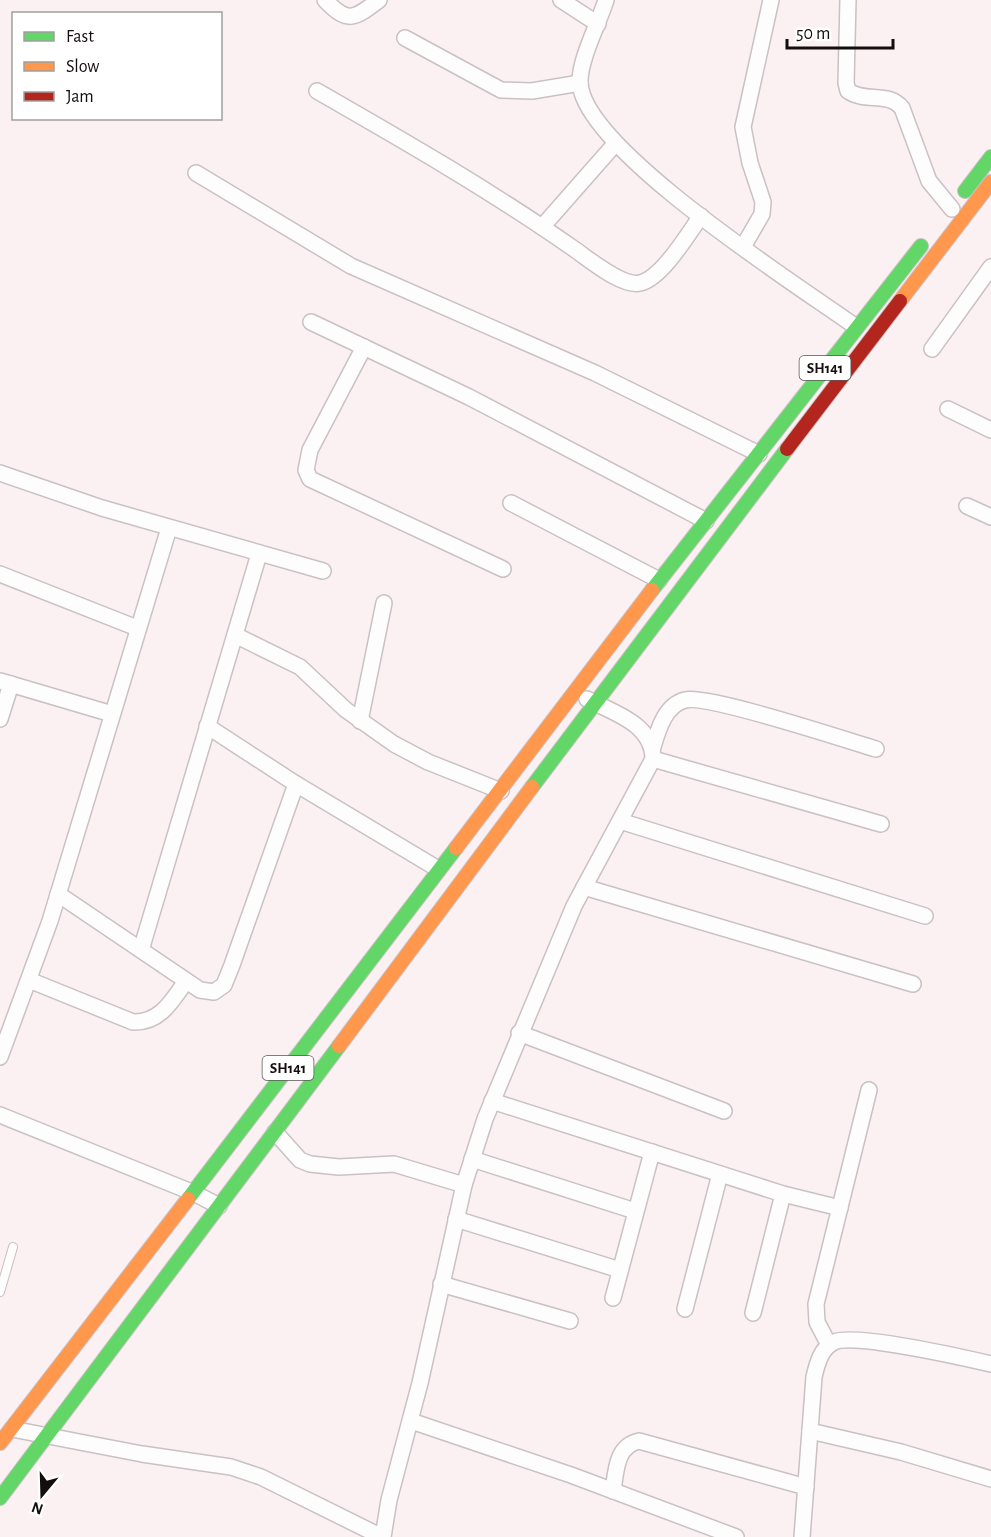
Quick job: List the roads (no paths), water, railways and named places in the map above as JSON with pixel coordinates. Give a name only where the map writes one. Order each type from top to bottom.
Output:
[{"type":"main road","points":[[948,213],[991,157]]},
{"type":"main road","name":"SH141","points":[[596,704],[991,182]]},
{"type":"main road","name":"SH141","points":[[659,580],[856,327],[930,236]]},
{"type":"main road","points":[[575,693],[659,580]]},
{"type":"main road","name":"SH141","points":[[0,1443],[194,1193],[438,869],[501,791],[575,693]]},
{"type":"main road","points":[[0,1497],[596,704]]},
{"type":"street","points":[[325,0],[338,14],[346,17],[362,13],[379,0]]},
{"type":"street","points":[[561,0],[598,24]]},
{"type":"street","points":[[606,0],[582,66],[580,84],[588,105],[615,144],[701,216],[856,327]]},
{"type":"street","points":[[743,247],[762,214],[763,202],[750,163],[743,127],[771,0]]},
{"type":"street","points":[[848,0],[846,83],[848,91],[863,99],[891,98],[902,108],[929,182],[948,213]]},
{"type":"street","points":[[405,38],[501,90],[532,92],[580,84]]},
{"type":"street","points":[[317,91],[443,163],[599,266],[628,282],[639,283],[662,267],[701,216]]},
{"type":"street","points":[[542,227],[615,144]]},
{"type":"street","points":[[196,173],[351,266],[595,373],[759,454]]},
{"type":"street","points":[[932,349],[991,267]]},
{"type":"street","points":[[311,322],[470,397],[706,521]]},
{"type":"street","points":[[364,347],[310,450],[306,470],[310,479],[503,569]]},
{"type":"street","points":[[948,409],[991,430]]},
{"type":"street","points":[[0,473],[169,528],[323,572]]},
{"type":"street","points":[[512,503],[659,580]]},
{"type":"street","points":[[968,506],[991,517]]},
{"type":"street","points":[[0,1057],[58,894],[169,528]]},
{"type":"street","points":[[141,950],[259,554]]},
{"type":"street","points":[[0,574],[137,628]]},
{"type":"street","points":[[360,721],[384,603]]},
{"type":"street","points":[[235,635],[300,667],[360,721],[394,744],[428,762],[501,791]]},
{"type":"street","points":[[0,719],[6,683],[112,714]]},
{"type":"street","points":[[575,693],[633,722],[647,735],[653,753]]},
{"type":"street","points":[[12,1429],[231,1467],[261,1477],[383,1537],[388,1500],[411,1421],[456,1219],[472,1159],[519,1033],[584,887],[653,753],[663,720],[675,705],[685,700],[695,699],[731,707],[876,749]]},
{"type":"street","points":[[207,726],[296,784],[438,869]]},
{"type":"street","points":[[653,753],[881,824]]},
{"type":"street","points":[[58,894],[200,990],[214,992],[224,985],[296,784]]},
{"type":"street","points":[[620,821],[925,916]]},
{"type":"street","points":[[584,887],[913,984]]},
{"type":"street","points":[[29,980],[133,1022],[146,1023],[167,1008],[186,981]]},
{"type":"street","points":[[519,1033],[724,1111]]},
{"type":"street","points":[[829,1345],[817,1322],[816,1304],[869,1090]]},
{"type":"street","points":[[492,1101],[783,1194],[840,1208]]},
{"type":"street","points":[[0,1115],[194,1193],[219,1206]]},
{"type":"street","points":[[275,1132],[300,1160],[310,1164],[339,1167],[394,1164],[464,1185]]},
{"type":"street","points":[[613,1298],[652,1152]]},
{"type":"street","points":[[472,1159],[635,1211]]},
{"type":"street","points":[[685,1309],[720,1174]]},
{"type":"street","points":[[753,1313],[783,1194]]},
{"type":"street","points":[[456,1219],[620,1270]]},
{"type":"street","points":[[441,1284],[570,1321]]},
{"type":"street","points":[[802,1537],[814,1377],[819,1359],[829,1345],[837,1340],[868,1342],[936,1351],[991,1364]]},
{"type":"street","points":[[411,1421],[613,1491],[735,1537]]},
{"type":"street","points":[[810,1431],[901,1452],[991,1479]]},
{"type":"street","points":[[613,1491],[618,1460],[623,1449],[639,1441],[806,1487]]},
{"type":"lane","points":[[0,1292],[13,1247]]}]
